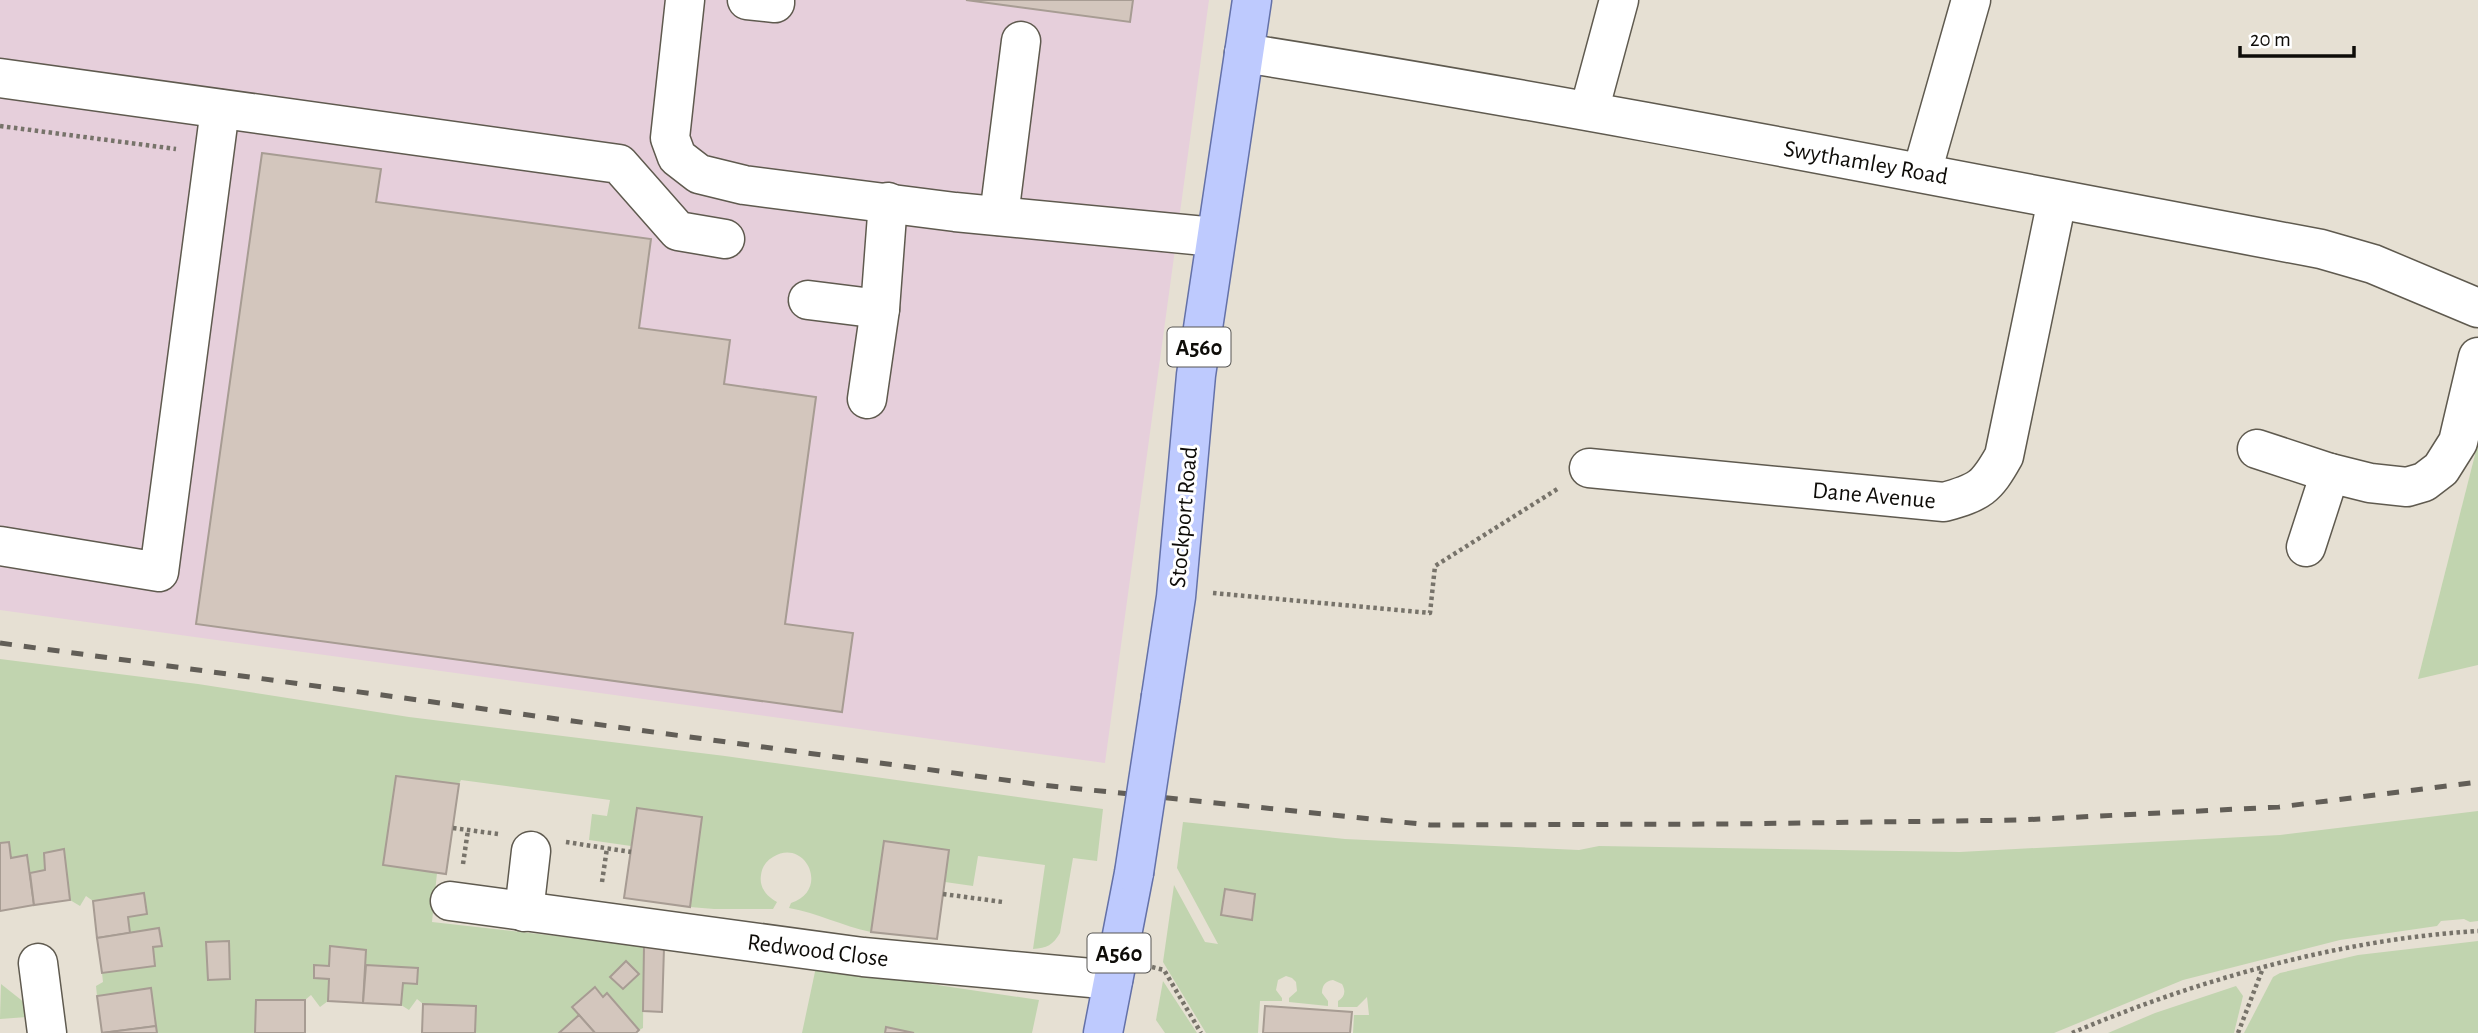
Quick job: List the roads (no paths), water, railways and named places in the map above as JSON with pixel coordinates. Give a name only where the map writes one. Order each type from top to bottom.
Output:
[{"type":"main road","name":"Stockport Road","points":[[1103,1033],[1134,873],[1177,589],[1196,375],[1252,0]]},
{"type":"street","points":[[684,0],[670,138],[677,157],[699,174],[744,185],[999,216],[1215,237]]},
{"type":"street","points":[[747,0],[775,3],[775,0]]},
{"type":"street","points":[[1588,111],[1619,0]]},
{"type":"street","points":[[1922,172],[1971,0]]},
{"type":"street","points":[[999,216],[1021,41]]},
{"type":"street","name":"Swythamley Road","points":[[1244,53],[1588,111],[2320,249],[2373,264],[2478,308]]},
{"type":"street","points":[[0,78],[619,164],[678,231],[725,239]]},
{"type":"street","points":[[0,545],[159,572],[220,109]]},
{"type":"street","name":"Dane Avenue","points":[[1589,468],[1944,502],[1969,495],[1989,483],[2004,456],[2057,200]]},
{"type":"street","points":[[867,399],[880,309],[888,202]]},
{"type":"street","points":[[808,300],[880,309]]},
{"type":"street","points":[[2257,449],[2370,483],[2407,487],[2424,482],[2441,470],[2458,442],[2478,357]]},
{"type":"street","points":[[2306,547],[2330,472]]},
{"type":"street","points":[[524,912],[532,842]]},
{"type":"street","name":"Redwood Close","points":[[450,901],[863,957],[1116,969]]},
{"type":"street","points":[[38,963],[47,1033]]},
{"type":"railway","points":[[0,643],[1042,785],[1430,825],[2020,820],[2279,807],[2478,782]]}]
